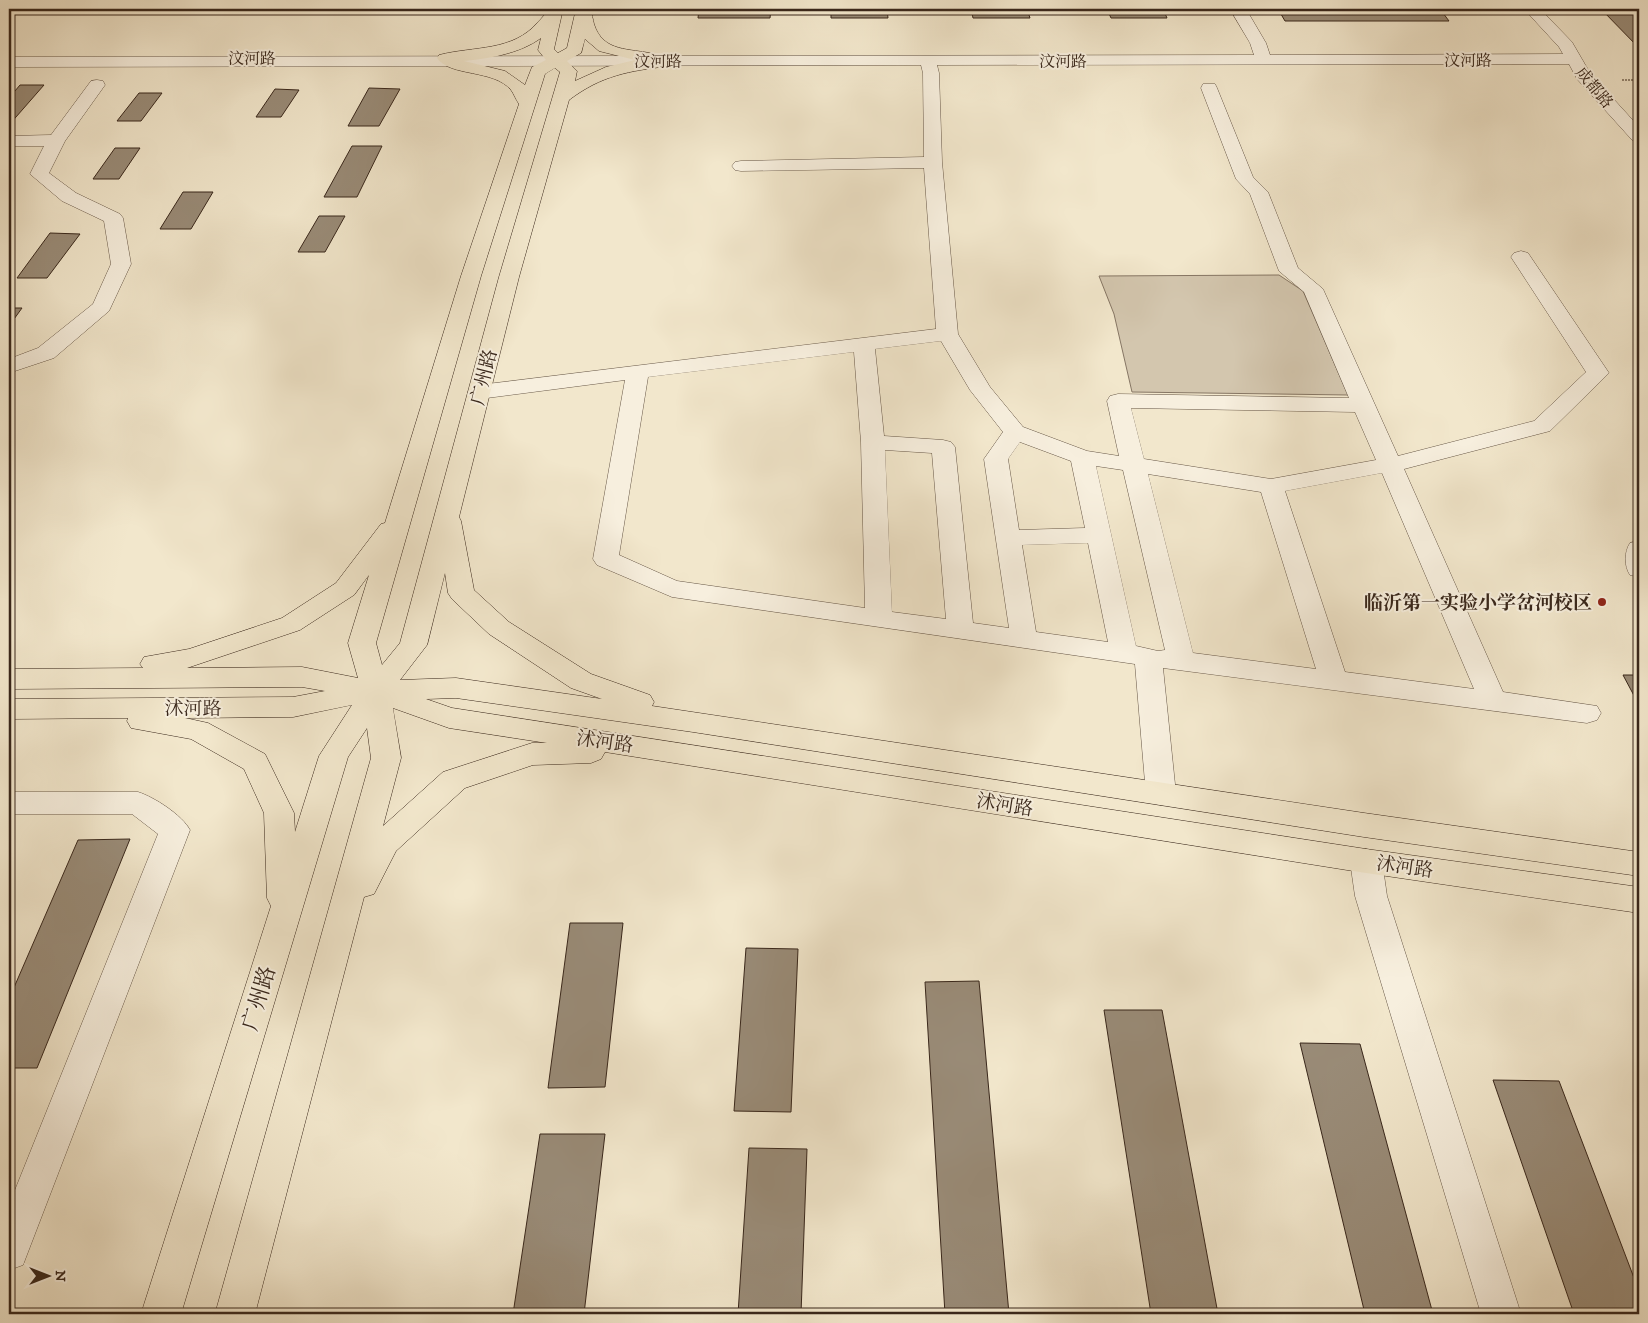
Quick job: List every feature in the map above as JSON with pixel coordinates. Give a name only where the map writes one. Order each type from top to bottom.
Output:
[{"type":"main road","points":[[446,60],[510,47],[535,36],[555,10]]},
{"type":"main road","name":"广州路","points":[[161,1314],[334,756],[376,691],[413,645],[509,277],[569,71],[546,50],[555,10]]},
{"type":"main road","points":[[584,11],[592,38],[602,47],[669,61]]},
{"type":"main road","name":"广州路","points":[[235,1314],[386,758],[376,691],[362,643],[470,276],[538,71],[575,50],[584,11]]},
{"type":"main road","points":[[446,60],[480,68],[499,75],[517,86],[527,104]]},
{"type":"main road","points":[[561,98],[580,83],[598,73],[624,66],[669,61]]},
{"type":"main road","points":[[448,512],[461,593],[500,628],[580,681],[693,722]]},
{"type":"main road","points":[[62,678],[192,658],[291,624],[346,588],[400,517]]},
{"type":"main road","name":"沭河路","points":[[9,678],[302,677],[376,691],[449,718],[1366,861],[1639,900]]},
{"type":"main road","name":"沭河路","points":[[9,708],[293,707],[376,691],[456,688],[693,722],[1364,825],[1639,864]]},
{"type":"main road","points":[[58,708],[198,730],[255,762],[278,813],[284,916]]},
{"type":"main road","points":[[338,932],[384,843],[454,780],[532,754],[663,750]]},
{"type":"street","points":[[1238,9],[1248,29],[1259,43],[1259,50],[1264,60]]},
{"type":"street","name":"成都路","points":[[1522,9],[1553,45],[1597,75],[1639,121]]},
{"type":"street","name":"成都路","points":[[1532,9],[1566,45],[1572,59],[1583,75],[1639,137]]},
{"type":"street","name":"汶河路","points":[[9,58],[669,61],[1572,59]]},
{"type":"street","name":"汶河路","points":[[9,62],[96,78],[148,62],[446,60]]},
{"type":"street","points":[[928,61],[931,73],[933,162],[947,334],[981,390],[1015,432],[1082,456],[1270,486],[1389,464],[1542,426],[1598,373],[1522,257]]},
{"type":"street","points":[[9,366],[46,353],[102,307],[121,264],[113,218],[69,197],[39,174],[56,140],[96,78],[132,75],[148,62]]},
{"type":"street","points":[[1209,88],[1245,178],[1259,192],[1289,271],[1313,289],[1493,701]]},
{"type":"street","points":[[9,141],[56,140]]},
{"type":"street","points":[[741,166],[933,162]]},
{"type":"street","points":[[479,392],[947,334]]},
{"type":"street","points":[[864,344],[873,442],[879,619]]},
{"type":"street","points":[[638,372],[606,559],[672,589],[1136,656],[1587,713]]},
{"type":"street","points":[[1181,662],[1118,401],[1364,405]]},
{"type":"street","points":[[1015,432],[996,459],[1024,640]]},
{"type":"street","points":[[873,442],[943,447],[960,630]]},
{"type":"street","points":[[1082,456],[1099,536],[1136,656],[1161,794]]},
{"type":"street","points":[[1270,486],[1334,681]]},
{"type":"street","points":[[1008,538],[1099,536]]},
{"type":"street","points":[[1639,549],[1639,568]]},
{"type":"street","points":[[9,803],[138,803],[175,830],[9,1252]]},
{"type":"street","points":[[1366,861],[1371,896],[1500,1314]]},
{"type":"path","points":[[1622,80],[1639,80]]},
{"type":"shaded area","points":[[1279,275],[1303,291],[1348,395],[1132,392],[1114,314],[1099,276]]},
{"type":"building","points":[[699,9],[771,9],[770,18],[698,18]]},
{"type":"building","points":[[831,9],[887,9],[888,18],[831,18]]},
{"type":"building","points":[[971,9],[1027,9],[1030,18],[973,18]]},
{"type":"building","points":[[1107,9],[1163,9],[1167,18],[1111,18]]},
{"type":"building","points":[[1278,9],[1440,9],[1449,21],[1285,21]]},
{"type":"building","points":[[1601,9],[1639,9],[1639,48]]},
{"type":"building","points":[[20,85],[44,85],[9,125],[9,98]]},
{"type":"building","points":[[369,88],[400,89],[379,126],[348,126]]},
{"type":"building","points":[[275,89],[299,90],[281,117],[256,117]]},
{"type":"building","points":[[139,93],[162,93],[141,121],[117,121]]},
{"type":"building","points":[[352,146],[382,146],[357,197],[324,197]]},
{"type":"building","points":[[115,148],[140,148],[119,179],[93,179]]},
{"type":"building","points":[[183,192],[213,192],[191,229],[160,229]]},
{"type":"building","points":[[319,216],[345,216],[325,252],[298,252]]},
{"type":"building","points":[[50,233],[80,234],[47,278],[17,278]]},
{"type":"building","points":[[9,308],[22,308],[9,326]]},
{"type":"building","points":[[1623,675],[1639,675],[1639,705]]},
{"type":"building","points":[[130,839],[37,1068],[9,1068],[9,999],[78,840]]},
{"type":"building","points":[[570,923],[623,923],[605,1087],[548,1088]]},
{"type":"building","points":[[746,948],[798,949],[791,1112],[734,1111]]},
{"type":"building","points":[[979,981],[1009,1314],[945,1314],[925,982]]},
{"type":"building","points":[[1104,1010],[1162,1010],[1218,1314],[1151,1314]]},
{"type":"building","points":[[1300,1043],[1360,1044],[1433,1314],[1365,1314]]},
{"type":"building","points":[[1493,1080],[1559,1081],[1639,1291],[1639,1314],[1574,1314]]},
{"type":"building","points":[[540,1134],[605,1134],[584,1314],[513,1314]]},
{"type":"building","points":[[749,1148],[807,1149],[801,1314],[738,1314]]},
{"type":"place","name":"临沂第一实验小学岔河校区","points":[[1602,602]]}]
